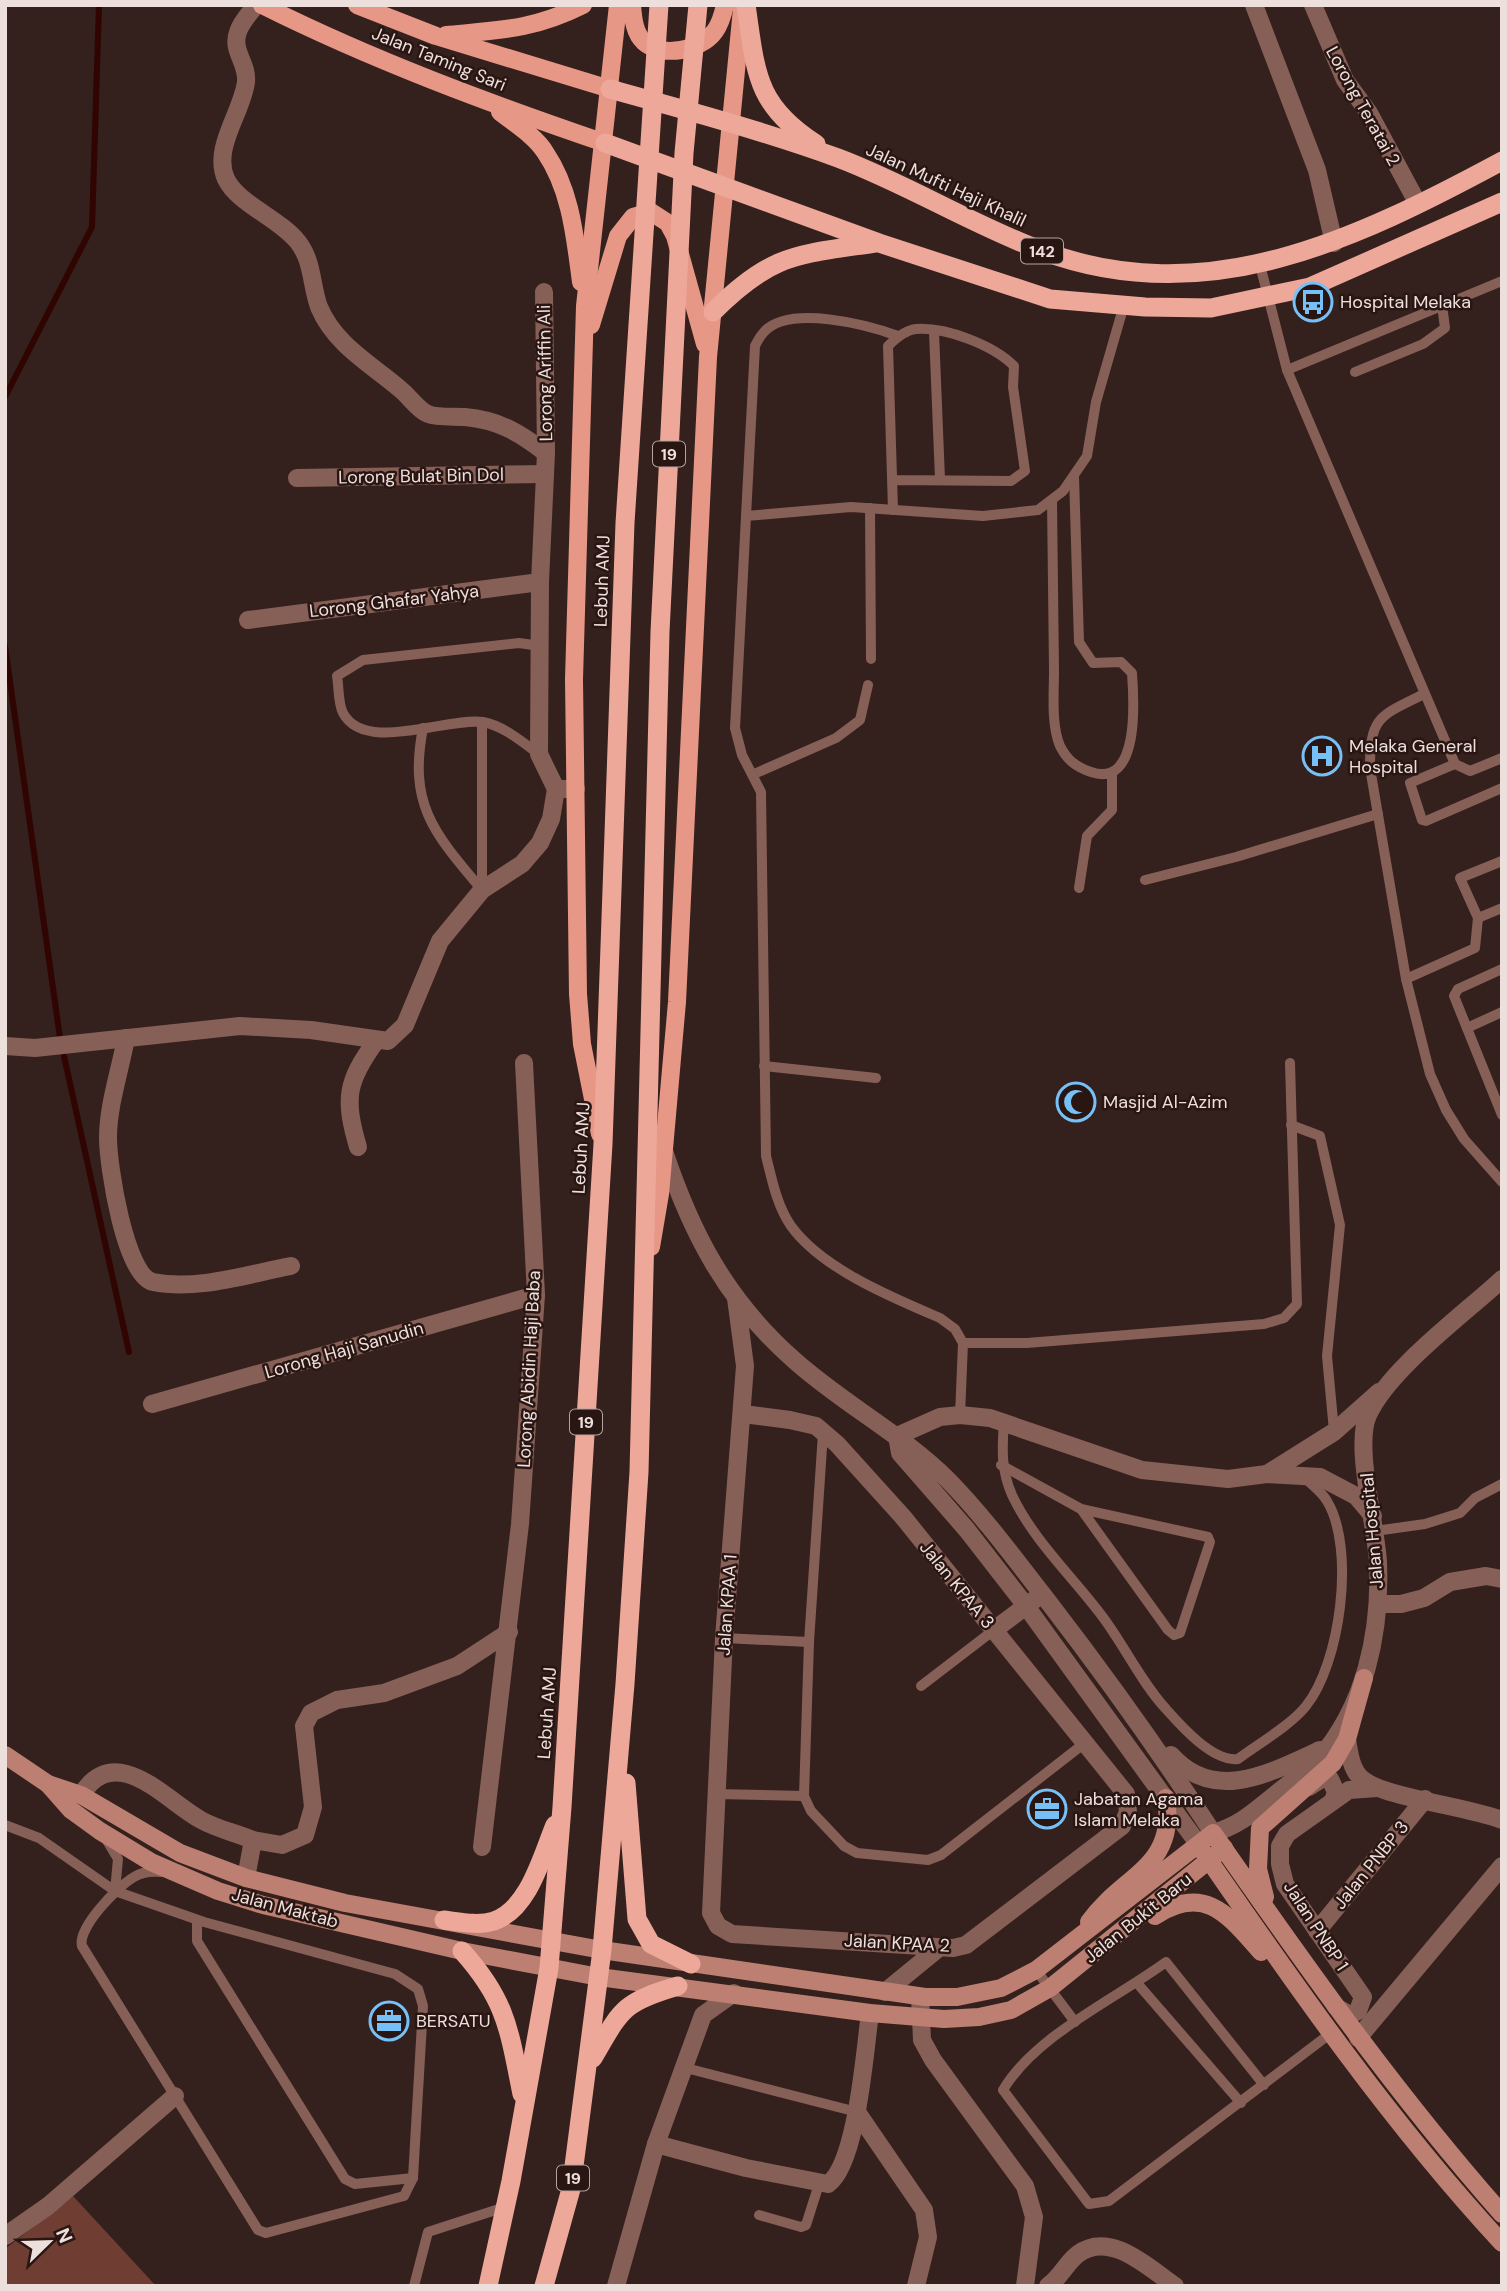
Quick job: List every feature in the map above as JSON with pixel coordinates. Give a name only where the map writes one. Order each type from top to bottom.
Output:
[{"type":"highway","name":"Lebuh AMJ","points":[[488,2286],[506,2207],[549,1968],[562,1807],[603,1144],[625,523],[659,5]]},
{"type":"highway","name":"19","points":[[544,2286],[572,2189],[602,1950],[625,1684],[639,1472],[660,632],[684,153],[698,5]]},
{"type":"highway","points":[[744,5],[756,73],[766,96],[793,129],[840,159]]},
{"type":"highway","name":"Jalan Mufti Haji Khalil","points":[[610,89],[731,123],[840,159],[979,225],[1043,251],[1111,271],[1184,273],[1260,265],[1334,243],[1502,161]]},
{"type":"highway","name":"142","points":[[605,144],[879,243],[1051,299],[1124,305],[1211,308],[1268,298],[1349,272],[1502,202]]},
{"type":"highway","points":[[713,312],[761,269],[792,256],[879,243]]},
{"type":"highway","points":[[625,1684],[626,1784],[637,1919],[651,1944],[691,1964]]},
{"type":"highway","points":[[444,1920],[479,1924],[496,1920],[512,1909],[534,1874],[562,1807]]},
{"type":"highway","points":[[462,1951],[498,1997],[512,2041],[524,2105]]},
{"type":"highway","points":[[588,2067],[614,2021],[626,2007],[642,1996],[678,1986]]},
{"type":"main road","name":"Jalan Taming Sari","points":[[262,5],[306,27],[490,104],[605,144]]},
{"type":"main road","name":"Jalan Taming Sari","points":[[357,5],[436,36],[610,89]]},
{"type":"main road","points":[[436,36],[514,29],[550,22],[583,5]]},
{"type":"main road","points":[[603,1144],[589,1084],[578,994],[575,665],[585,306],[605,144],[618,5]]},
{"type":"main road","points":[[632,5],[634,24],[642,41],[659,50],[680,50],[702,43],[715,32],[725,5]]},
{"type":"main road","points":[[643,1293],[664,1152],[677,1002],[708,357],[744,5]]},
{"type":"main road","points":[[490,104],[545,151],[559,179],[571,212],[585,306]]},
{"type":"main road","points":[[583,348],[618,236],[633,218],[651,212],[668,223],[675,236],[708,357]]},
{"type":"main road","points":[[1279,1927],[1260,1885],[1257,1841],[1260,1828],[1333,1763],[1347,1739],[1364,1678]]},
{"type":"main road","name":"Jalan Maktab","points":[[5,1755],[48,1784],[71,1810],[100,1831],[176,1873],[263,1905],[462,1951],[599,1977]]},
{"type":"main road","name":"Jalan Maktab","points":[[48,1784],[81,1795],[156,1841],[246,1878],[345,1903],[602,1950]]},
{"type":"main road","points":[[1077,1939],[1103,1903],[1144,1869],[1161,1850],[1168,1826],[1166,1798]]},
{"type":"main road","points":[[1213,1833],[1336,2007],[1437,2141],[1502,2214]]},
{"type":"main road","name":"Jalan Bukit Baru","points":[[602,1950],[920,1997],[957,1997],[1001,1988],[1036,1970],[1213,1833]]},
{"type":"main road","points":[[1199,1845],[1209,1861],[1224,1848]]},
{"type":"main road","name":"Jalan Bukit Baru","points":[[599,1977],[870,2013],[919,2017],[979,2017],[1011,2010],[1050,1988],[1209,1861],[1319,2018],[1408,2137],[1502,2243]]},
{"type":"main road","points":[[1101,1948],[1173,1904],[1187,1900],[1201,1902],[1218,1909],[1235,1922],[1319,2018]]},
{"type":"street","points":[[256,5],[239,30],[236,43],[246,79],[243,99],[224,148],[222,164],[227,180],[238,195],[283,225],[299,244],[309,263],[318,304],[326,322],[356,355],[428,414],[503,424],[546,453]]},
{"type":"street","points":[[1254,5],[1317,170],[1334,243]]},
{"type":"street","name":"Lorong Teratai 2","points":[[1313,5],[1345,80],[1369,113],[1418,204]]},
{"type":"street","name":"Lorong Ariffin Ali","points":[[539,754],[540,582],[546,453],[544,292]]},
{"type":"street","name":"Lorong Bulat Bin Dol","points":[[297,478],[545,474]]},
{"type":"street","name":"Lorong Ghafar Yahya","points":[[248,620],[540,582]]},
{"type":"street","points":[[7,1044],[35,1048],[240,1026],[312,1030],[388,1041],[405,1024],[440,941],[482,890],[522,864],[540,843],[551,819],[556,789],[539,754]]},
{"type":"street","points":[[556,789],[576,789]]},
{"type":"street","points":[[126,1038],[109,1125],[109,1168],[126,1240],[142,1274],[150,1282],[205,1282],[291,1266]]},
{"type":"street","points":[[358,1147],[351,1116],[351,1080],[376,1041]]},
{"type":"street","name":"Lorong Abidin Haji Baba","points":[[482,1847],[520,1524],[536,1295],[524,1063]]},
{"type":"street","points":[[664,1152],[682,1206],[708,1259],[736,1298],[793,1360],[914,1447],[984,1519],[1119,1693],[1181,1766],[1194,1776],[1213,1782],[1241,1780],[1265,1773],[1329,1746]]},
{"type":"street","name":"Jalan Hospital","points":[[1224,1848],[1235,1827],[1314,1763],[1329,1746],[1348,1717],[1364,1678],[1378,1604],[1374,1523],[1365,1458],[1364,1428],[1375,1404],[1401,1372],[1502,1279]]},
{"type":"street","name":"Lorong Haji Sanudin","points":[[152,1404],[536,1295]]},
{"type":"street","name":"Jalan KPAA 1","points":[[712,1913],[715,1794],[724,1638],[745,1366],[736,1298]]},
{"type":"street","points":[[1267,1474],[1334,1432],[1401,1372]]},
{"type":"street","name":"Jalan KPAA 3","points":[[743,1414],[816,1426],[837,1444],[903,1517],[1087,1742],[1126,1794],[1128,1812]]},
{"type":"street","points":[[897,1436],[940,1417],[960,1415],[1004,1422],[1142,1470],[1228,1479],[1267,1474],[1320,1477],[1356,1496],[1374,1523]]},
{"type":"street","points":[[897,1436],[900,1453],[967,1530],[1026,1606],[1199,1845]]},
{"type":"street","points":[[1378,1604],[1401,1604],[1424,1598],[1450,1582],[1486,1576],[1502,1578]]},
{"type":"street","points":[[994,1630],[1042,1594]]},
{"type":"street","points":[[81,1795],[89,1782],[101,1775],[129,1774],[142,1779],[202,1820],[253,1840],[282,1845],[305,1835],[313,1807],[304,1726],[311,1713],[337,1700],[384,1693],[457,1666],[509,1632]]},
{"type":"street","points":[[1119,1693],[1213,1833]]},
{"type":"street","points":[[1347,1739],[1351,1761],[1361,1779],[1377,1788],[1483,1812],[1502,1820]]},
{"type":"street","points":[[1309,1787],[1323,1778],[1330,1779],[1336,1792],[1333,1801]]},
{"type":"street","name":"Jalan PNBP 1","points":[[1336,2007],[1350,2015],[1358,2011],[1363,1997],[1285,1884],[1280,1864],[1280,1846],[1287,1834],[1333,1801],[1359,1787],[1377,1788]]},
{"type":"street","name":"Jalan PNBP 3","points":[[1318,1931],[1425,1799]]},
{"type":"street","name":"Jalan KPAA 2","points":[[712,1913],[718,1926],[732,1934],[940,1947],[966,1945],[1122,1826],[1128,1812]]},
{"type":"street","name":"Jalan Hospital","points":[[1213,1833],[1235,1827]]},
{"type":"street","points":[[246,1878],[253,1840]]},
{"type":"street","points":[[1359,2038],[1502,1866]]},
{"type":"street","points":[[886,1992],[940,1947]]},
{"type":"street","points":[[616,2286],[656,2144],[682,2067],[703,2015],[734,1993]]},
{"type":"street","points":[[920,1997],[922,2040],[933,2060],[1026,2186],[1034,2217],[1025,2286]]},
{"type":"street","points":[[656,2144],[828,2184],[837,2178],[857,2112],[870,2013]]},
{"type":"street","points":[[5,2236],[48,2206],[175,2096]]},
{"type":"street","points":[[857,2112],[924,2210],[928,2236],[916,2286]]},
{"type":"street","points":[[1048,2286],[1088,2247],[1105,2245],[1123,2252],[1175,2286]]},
{"type":"lane","points":[[1260,265],[1287,370],[1455,764],[1471,771],[1502,758]]},
{"type":"lane","points":[[1287,370],[1502,281]]},
{"type":"lane","points":[[746,516],[851,507],[983,516],[1038,510],[1063,491],[1087,456],[1096,402],[1124,305]]},
{"type":"lane","points":[[1355,373],[1423,344],[1445,328],[1442,305]]},
{"type":"lane","points":[[898,336],[869,324],[799,318],[764,331],[755,346],[735,728],[742,755],[761,792],[766,1156],[775,1194],[790,1225],[809,1248],[828,1261],[940,1318],[955,1329],[963,1343],[960,1415]]},
{"type":"lane","points":[[893,480],[1011,481],[1025,471],[1013,387],[1014,366],[1001,353],[960,336],[915,329],[898,336],[888,346],[893,510]]},
{"type":"lane","points":[[934,332],[940,479]]},
{"type":"lane","points":[[1052,499],[1054,692],[1059,743],[1070,762],[1098,775],[1112,773],[1121,768],[1128,748],[1135,709],[1132,673],[1121,662],[1093,663],[1079,642],[1073,476]]},
{"type":"lane","points":[[870,508],[871,659]]},
{"type":"lane","points":[[539,754],[505,730],[482,722],[370,734],[353,725],[343,712],[337,676],[363,660],[519,643],[540,646]]},
{"type":"lane","points":[[754,774],[824,743],[860,720],[869,685]]},
{"type":"lane","points":[[1424,694],[1383,715],[1370,737],[1370,768],[1406,979],[1430,1074],[1446,1110],[1464,1139],[1502,1182]]},
{"type":"lane","points":[[482,722],[482,890]]},
{"type":"lane","points":[[423,728],[418,754],[418,786],[431,826],[482,890]]},
{"type":"lane","points":[[1455,764],[1410,783],[1422,820],[1426,821],[1502,788]]},
{"type":"lane","points":[[1079,888],[1087,836],[1112,810],[1112,773]]},
{"type":"lane","points":[[1145,880],[1236,857],[1378,814]]},
{"type":"lane","points":[[1406,979],[1475,948],[1478,918],[1461,878],[1502,861]]},
{"type":"lane","points":[[1478,918],[1502,908]]},
{"type":"lane","points":[[1502,969],[1458,989],[1454,996],[1502,1115]]},
{"type":"lane","points":[[1467,1028],[1502,1012]]},
{"type":"lane","points":[[963,1343],[1079,1339],[1264,1324],[1284,1318],[1297,1304],[1290,1063]]},
{"type":"lane","points":[[764,1066],[876,1078]]},
{"type":"lane","points":[[1490,1086],[1502,1080]]},
{"type":"lane","points":[[1291,1125],[1320,1136],[1340,1225],[1327,1356],[1334,1432]]},
{"type":"lane","points":[[1004,1422],[1001,1465],[1013,1497],[1034,1530],[1103,1617],[1164,1708],[1213,1752],[1228,1760],[1238,1759],[1304,1709],[1319,1688],[1336,1634],[1342,1595],[1334,1517],[1326,1500],[1300,1474]]},
{"type":"lane","points":[[823,1433],[809,1642],[804,1796],[819,1819],[844,1846],[857,1853],[928,1860],[941,1855],[1087,1742]]},
{"type":"lane","points":[[1001,1465],[1081,1509],[1208,1537],[1210,1542],[1180,1633],[1174,1635],[1168,1630],[1081,1509]]},
{"type":"lane","points":[[1374,1523],[1425,1524],[1460,1513],[1475,1498],[1502,1484]]},
{"type":"lane","points":[[921,1686],[994,1630]]},
{"type":"lane","points":[[724,1638],[809,1642]]},
{"type":"lane","points":[[715,1794],[804,1796]]},
{"type":"lane","points":[[5,1825],[39,1838],[115,1891],[197,1920],[395,1974],[418,1989],[423,2006],[413,2178],[404,2196],[266,2233],[258,2230],[82,1946],[82,1933],[115,1891],[137,1875],[152,1871],[176,1873]]},
{"type":"lane","points":[[100,1831],[118,1859],[115,1891]]},
{"type":"lane","points":[[197,1920],[197,1941],[345,2179],[355,2184],[413,2178]]},
{"type":"lane","points":[[1264,2085],[1166,1962],[1075,2022],[1016,2068],[1003,2090],[1089,2204],[1109,2201],[1241,2103],[1331,2034]]},
{"type":"lane","points":[[1036,1970],[1075,2022]]},
{"type":"lane","points":[[1137,1983],[1241,2103]]},
{"type":"lane","points":[[682,2067],[857,2112]]},
{"type":"lane","points":[[759,2215],[801,2227],[806,2225],[819,2184]]},
{"type":"lane","points":[[415,2286],[428,2232],[506,2207]]},
{"type":"shaded area","points":[[73,2196],[156,2286],[5,2286],[5,2249]]},
{"type":"waterway","points":[[5,397],[92,227],[99,5]]},
{"type":"waterway","points":[[5,646],[60,1038]]},
{"type":"waterway","points":[[64,1056],[129,1352]]},
{"type":"place","name":"Hospital Melaka","points":[[1313,302]]},
{"type":"place","name":"Melaka General Hospital","points":[[1322,756]]},
{"type":"place","name":"Masjid Al-Azim","points":[[1076,1102]]},
{"type":"place","name":"Jabatan Agama Islam Melaka","points":[[1047,1809]]},
{"type":"place","name":"BERSATU","points":[[389,2021]]}]
